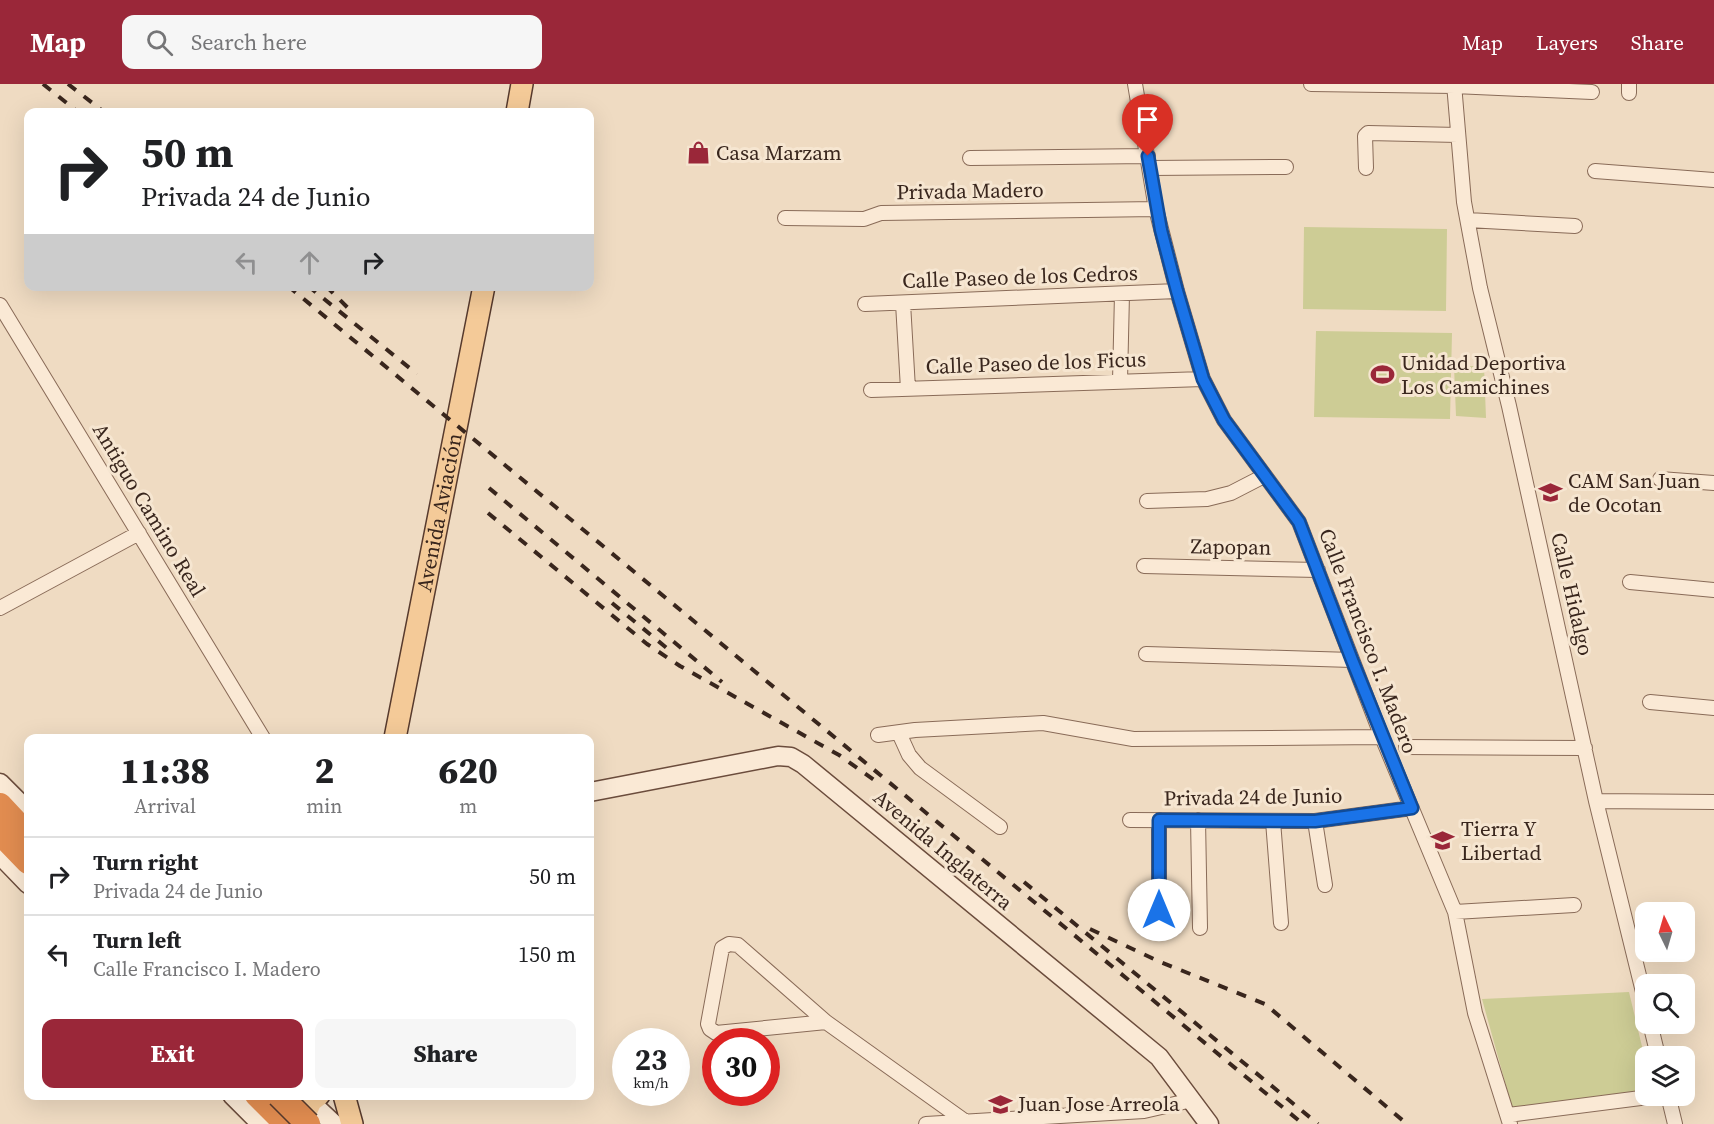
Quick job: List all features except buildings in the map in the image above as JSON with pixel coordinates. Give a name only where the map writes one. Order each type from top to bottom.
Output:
[{"type":"highway","points":[[0,805],[24,831]]},
{"type":"highway","points":[[0,833],[24,858]]},
{"type":"highway","points":[[250,1100],[286,1124]]},
{"type":"highway","points":[[293,1100],[317,1109]]},
{"type":"main road","points":[[518,108],[522,84]]},
{"type":"main road","name":"Avenida Aviación","points":[[396,734],[483,291]]},
{"type":"main road","points":[[345,1100],[352,1124]]},
{"type":"main road","points":[[301,1124],[317,1109]]},
{"type":"street","name":"Calle Francisco I. Madero","points":[[1135,84],[1156,209],[1203,379],[1224,420],[1299,522],[1382,737],[1455,912],[1475,1013],[1509,1119]]},
{"type":"street","points":[[1311,84],[1454,85],[1592,92]]},
{"type":"street","name":"Calle Hidalgo","points":[[1454,85],[1468,220],[1480,288],[1509,406],[1596,801],[1639,974]]},
{"type":"street","points":[[1366,168],[1365,136],[1368,133],[1458,135]]},
{"type":"street","points":[[970,158],[1286,167]]},
{"type":"street","points":[[1595,171],[1714,180]]},
{"type":"street","name":"Privada Madero","points":[[785,218],[864,219],[881,213],[1156,209]]},
{"type":"street","points":[[1468,220],[1575,226]]},
{"type":"street","name":"Calle Paseo de los Cedros","points":[[864,304],[1177,291]]},
{"type":"street","points":[[1120,381],[1122,294]]},
{"type":"street","points":[[903,303],[908,389]]},
{"type":"street","name":"Antiguo Camino Real","points":[[0,305],[261,734]]},
{"type":"street","name":"Calle Paseo de los Ficus","points":[[871,390],[1203,379]]},
{"type":"street","points":[[1148,501],[1207,499],[1231,493],[1264,476]]},
{"type":"street","points":[[1660,479],[1714,483]]},
{"type":"street","points":[[0,608],[139,533]]},
{"type":"street","name":"Zapopan","points":[[1144,566],[1318,570]]},
{"type":"street","points":[[1630,582],[1714,590]]},
{"type":"street","points":[[1146,654],[1352,660]]},
{"type":"street","points":[[1650,702],[1714,708]]},
{"type":"street","points":[[878,735],[915,730],[1043,723],[1133,739],[1382,737]]},
{"type":"street","points":[[899,733],[909,755],[920,768],[1000,827]]},
{"type":"street","points":[[1406,747],[1585,748]]},
{"type":"street","name":"Avenida Inglaterra","points":[[594,791],[778,756],[791,757],[803,764],[1159,1057],[1209,1124]]},
{"type":"street","points":[[0,783],[24,807]]},
{"type":"street","points":[[1596,801],[1714,802]]},
{"type":"street","name":"Privada 24 de Junio","points":[[1130,820],[1315,821],[1412,808]]},
{"type":"street","points":[[1159,820],[1159,933]]},
{"type":"street","points":[[1198,820],[1200,928]]},
{"type":"street","points":[[1273,821],[1281,923]]},
{"type":"street","points":[[1315,821],[1325,885]]},
{"type":"street","points":[[0,855],[24,880]]},
{"type":"street","points":[[1455,912],[1574,904]]},
{"type":"street","points":[[826,1022],[712,1032],[708,1024],[722,948],[729,944],[738,945],[826,1022],[967,1123]]},
{"type":"street","points":[[245,1100],[261,1124]]},
{"type":"street","points":[[926,1124],[1144,1111],[1192,1100]]},
{"type":"street","points":[[1509,1119],[1635,1100]]},
{"type":"street","points":[[1669,1106],[1675,1124]]},
{"type":"shaded area","points":[[1304,227],[1447,229],[1446,311],[1303,309]]},
{"type":"shaded area","name":"Unidad Deportiva Los Camichines","points":[[1316,331],[1452,333],[1450,419],[1314,417]]},
{"type":"shaded area","name":"Unidad Deportiva Los Camichines","points":[[1454,366],[1484,366],[1486,418],[1456,416]]},
{"type":"shaded area","points":[[1629,992],[1635,1017],[1635,1034],[1639,1034],[1642,1046],[1635,1046],[1635,1095],[1513,1111],[1482,999]]},
{"type":"railway","points":[[43,84],[73,108]]},
{"type":"railway","points":[[68,84],[99,108]]},
{"type":"railway","points":[[294,291],[1303,1124]]},
{"type":"railway","points":[[314,291],[417,374]]},
{"type":"railway","points":[[331,291],[354,314]]},
{"type":"railway","points":[[489,488],[722,682]]},
{"type":"railway","points":[[488,513],[647,644],[680,666],[839,755],[874,780]]},
{"type":"railway","points":[[612,603],[668,649]]},
{"type":"railway","points":[[1024,882],[1318,1124]]},
{"type":"railway","points":[[1090,929],[1158,961],[1265,1004],[1407,1124]]},
{"type":"place","name":"Casa Marzam","points":[[698,153]]},
{"type":"place","name":"Unidad Deportiva Los Camichines","points":[[1383,375]]},
{"type":"place","name":"CAM San Juan de Ocotan","points":[[1550,493]]},
{"type":"place","name":"Tierra Y Libertad","points":[[1443,841]]},
{"type":"place","name":"Juan Jose Arreola","points":[[1000,1104]]},
{"type":"route","points":[[1148,156],[1161,230],[1203,379],[1224,420],[1299,522],[1382,737],[1412,808],[1315,821],[1159,820],[1159,910]]}]
